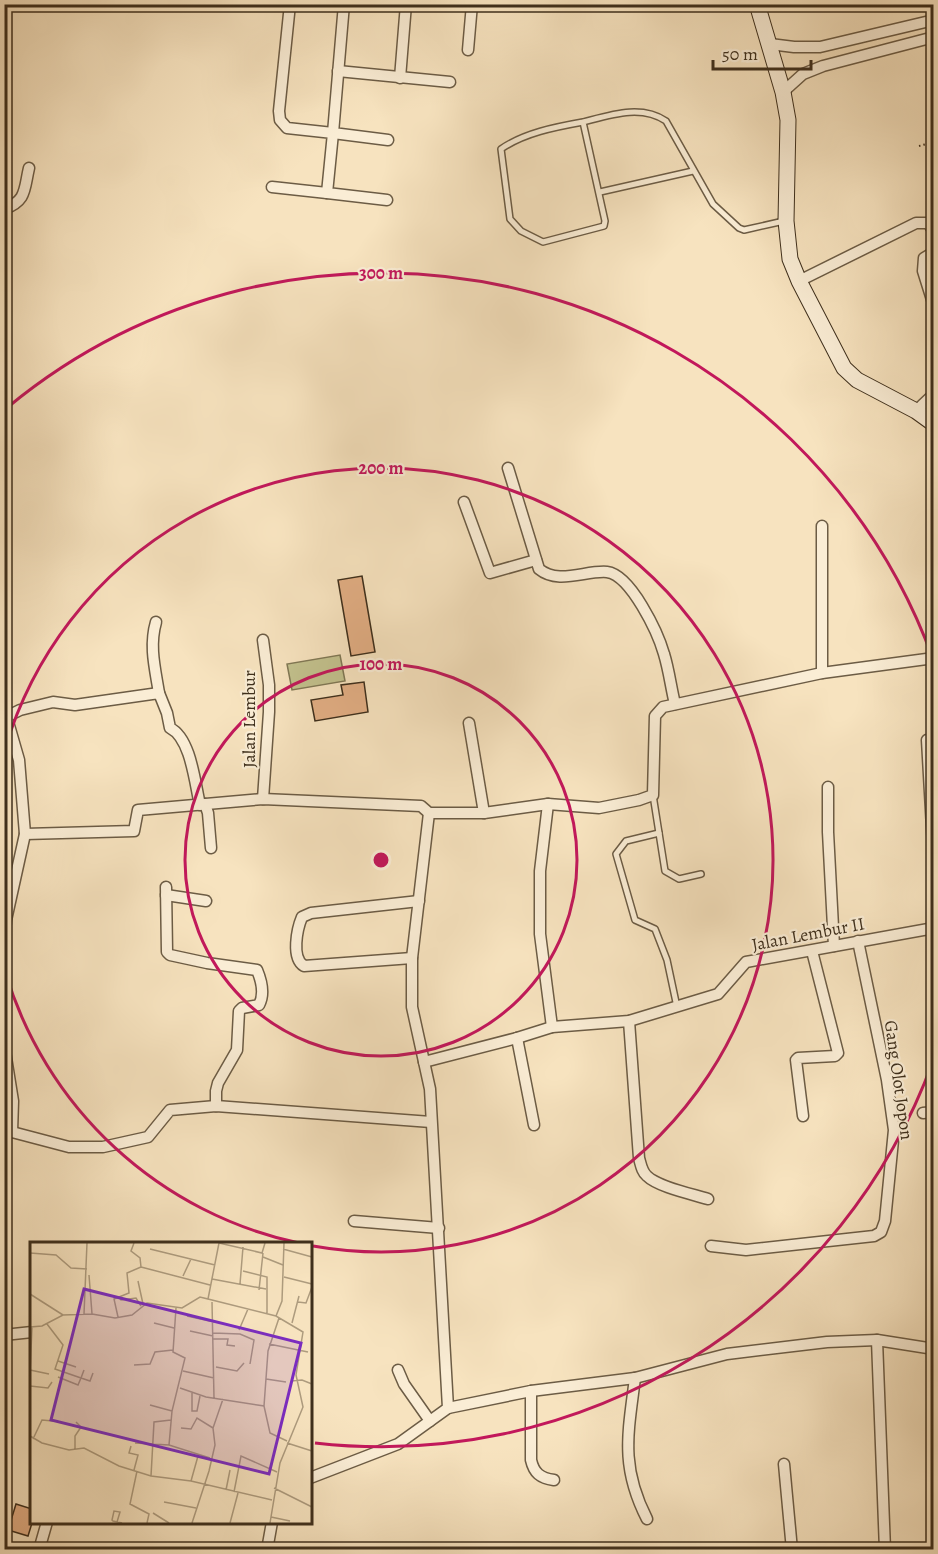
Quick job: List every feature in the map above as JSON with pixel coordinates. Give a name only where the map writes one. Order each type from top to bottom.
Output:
[{"type":"main road","points":[[760,5],[788,120],[786,221],[790,259],[844,368],[857,380],[916,411],[933,424]]},
{"type":"street","points":[[290,4],[280,89],[280,120],[287,128],[388,140]]},
{"type":"street","points":[[327,193],[344,4]]},
{"type":"street","points":[[400,78],[406,4]]},
{"type":"street","points":[[468,50],[472,4]]},
{"type":"street","points":[[770,44],[820,47],[933,20]]},
{"type":"street","points":[[783,92],[802,74],[823,66],[933,37]]},
{"type":"street","points":[[338,71],[450,82]]},
{"type":"street","points":[[4,209],[17,205],[29,168]]},
{"type":"street","points":[[272,187],[387,200]]},
{"type":"street","points":[[800,281],[916,223],[928,223],[933,232]]},
{"type":"street","points":[[933,252],[924,258],[922,271],[933,306]]},
{"type":"street","points":[[916,411],[933,394]]},
{"type":"street","points":[[508,468],[539,569],[544,574],[555,577],[608,572],[619,577],[628,585],[658,637],[675,704]]},
{"type":"street","points":[[464,502],[490,573],[536,560]]},
{"type":"street","points":[[822,526],[822,673]]},
{"type":"street","points":[[156,622],[152,636],[152,651],[159,693],[170,728],[176,731],[189,751],[202,804],[208,813],[210,848]]},
{"type":"street","name":"Jalan Lembur","points":[[262,640],[269,685],[263,799]]},
{"type":"street","points":[[25,834],[134,831],[138,810],[263,799],[420,806],[429,813],[484,813],[548,804],[599,808],[652,795],[656,716],[663,707],[822,673],[933,658]]},
{"type":"street","points":[[4,943],[6,920],[25,834],[20,760],[5,714],[53,702],[75,705],[159,693]]},
{"type":"street","points":[[469,723],[484,813]]},
{"type":"street","points":[[927,740],[933,864]]},
{"type":"street","points":[[828,787],[834,946]]},
{"type":"street","points":[[548,804],[540,871],[540,934],[552,1027]]},
{"type":"street","points":[[429,813],[412,958],[412,1007],[430,1089],[448,1408]]},
{"type":"street","points":[[206,901],[166,891],[167,952],[170,956],[257,970],[263,998],[259,1005],[242,1008],[239,1011],[237,1050],[218,1083],[216,1106]]},
{"type":"street","points":[[412,958],[304,966],[299,963],[297,957],[298,934],[302,917],[311,913],[418,900]]},
{"type":"street","points":[[933,921],[933,928]]},
{"type":"street","name":"Jalan Lembur II","points":[[424,1062],[552,1027],[629,1021],[677,1007],[718,994],[747,962],[933,928]]},
{"type":"street","name":"Gang Olot Jopon","points":[[711,1246],[746,1250],[874,1236],[881,1232],[885,1221],[894,1130],[887,1080],[858,941]]},
{"type":"street","points":[[803,1116],[796,1060],[835,1056],[838,1053],[812,951]]},
{"type":"street","points":[[629,1021],[639,1158],[642,1170],[648,1178],[659,1183],[708,1199]]},
{"type":"street","points":[[517,1038],[534,1125]]},
{"type":"street","points":[[5,1046],[13,1101],[8,1133],[69,1147],[103,1147],[148,1137],[170,1110],[216,1106],[431,1122]]},
{"type":"street","points":[[354,1221],[439,1228]]},
{"type":"street","points":[[4,1335],[30,1332]]},
{"type":"street","points":[[877,1340],[885,1550]]},
{"type":"street","points":[[312,1477],[398,1444],[448,1408],[531,1391],[635,1378],[727,1354],[827,1342],[877,1340],[933,1349]]},
{"type":"street","points":[[398,1370],[404,1384],[430,1421]]},
{"type":"street","points":[[635,1378],[627,1450],[628,1467],[647,1519]]},
{"type":"street","points":[[531,1391],[533,1469],[538,1475],[554,1480]]},
{"type":"street","points":[[784,1464],[792,1550]]},
{"type":"street","points":[[39,1550],[46,1524]]},
{"type":"street","points":[[267,1550],[272,1524]]},
{"type":"lane","points":[[583,122],[600,192],[604,226],[543,242],[521,231],[510,219],[501,149],[513,141],[563,125],[635,112],[655,114],[666,121],[713,204],[739,228],[744,230],[786,221]]},
{"type":"lane","points":[[600,192],[693,171]]},
{"type":"lane","points":[[652,795],[665,871],[679,879],[700,874]]},
{"type":"lane","points":[[659,833],[626,841],[616,854],[635,920],[655,929],[667,960],[677,1007]]},
{"type":"path","points":[[919,146],[933,142]]},
{"type":"shaded area","points":[[340,655],[345,681],[292,690],[287,664]]},
{"type":"building","points":[[362,576],[375,652],[351,656],[338,580]]},
{"type":"building","points":[[364,682],[368,712],[315,721],[311,700],[343,695],[341,685]]},
{"type":"building","points":[[16,1504],[30,1508],[32,1524],[28,1536],[8,1530]]}]
